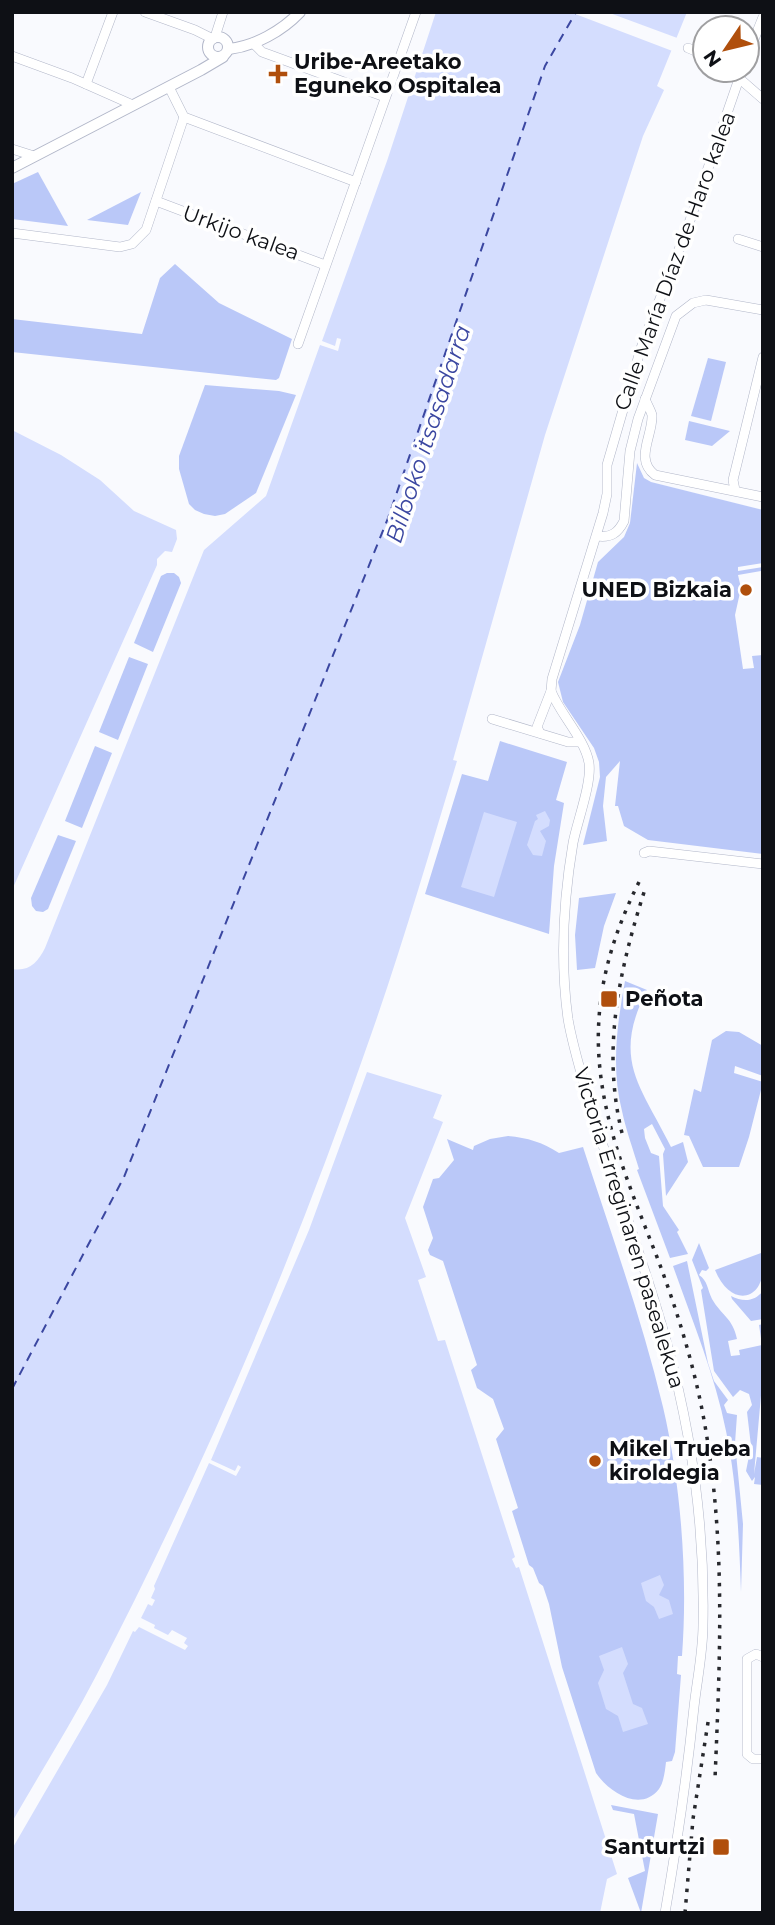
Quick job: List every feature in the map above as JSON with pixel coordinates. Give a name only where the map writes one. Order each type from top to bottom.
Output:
[{"type":"street","points":[[86,84],[113,12]]},
{"type":"street","points":[[145,12],[214,38],[225,39],[225,53]]},
{"type":"street","points":[[223,12],[208,47],[215,57],[253,43],[292,20],[300,12]]},
{"type":"street","points":[[298,344],[416,12]]},
{"type":"street","points":[[253,43],[262,52],[385,97]]},
{"type":"street","points":[[12,168],[169,87],[225,53]]},
{"type":"street","points":[[12,56],[133,105]]},
{"type":"street","name":"Calle María Díaz de Haro kalea","points":[[540,733],[537,727],[551,691],[552,679],[576,597],[597,536],[607,494],[607,465],[640,348],[681,246],[738,84]]},
{"type":"street","points":[[750,84],[763,99]]},
{"type":"street","points":[[169,87],[184,117],[356,182]]},
{"type":"street","points":[[12,233],[120,247],[132,244],[146,230],[184,117]]},
{"type":"street","points":[[12,149],[34,156]]},
{"type":"street","name":"Urkijo kalea","points":[[156,201],[325,265]]},
{"type":"street","points":[[738,239],[763,247]]},
{"type":"street","points":[[597,536],[613,535],[624,521],[630,451],[673,321],[685,307],[706,300],[763,310]]},
{"type":"street","points":[[735,490],[733,480],[763,357]]},
{"type":"street","points":[[645,399],[652,415],[644,457],[649,470],[655,475],[763,497]]},
{"type":"street","points":[[551,691],[580,742]]},
{"type":"street","points":[[492,719],[568,742],[580,742]]},
{"type":"street","name":"Victoria Erreginaren pasealekua","points":[[580,742],[589,764],[589,776],[577,819],[564,894],[563,961],[571,1038],[663,1330],[681,1397],[693,1465],[701,1550],[703,1628],[683,1812],[665,1913]]},
{"type":"street","points":[[645,853],[649,851],[763,864]]},
{"type":"street","points":[[763,1657],[756,1654],[747,1659],[747,1754],[753,1759],[763,1759]]},
{"type":"shaded area","points":[[38,172],[68,226],[12,219],[12,184]]},
{"type":"shaded area","points":[[141,192],[128,225],[87,220]]},
{"type":"shaded area","points":[[175,264],[219,303],[292,339],[279,378],[276,380],[12,352],[12,319],[142,334],[160,278]]},
{"type":"shaded area","points":[[708,358],[726,362],[711,421],[691,416]]},
{"type":"shaded area","points":[[205,385],[279,391],[296,395],[256,493],[225,514],[215,516],[195,510],[189,504],[179,469],[179,456]]},
{"type":"shaded area","points":[[689,421],[730,431],[712,446],[685,440]]},
{"type":"shaded area","points":[[637,463],[644,478],[651,482],[763,510],[763,563],[738,567],[738,571],[763,567],[763,578],[761,571],[738,575],[741,588],[735,615],[743,669],[754,668],[752,656],[763,655],[763,854],[648,840],[624,826],[618,806],[615,806],[620,761],[606,777],[603,806],[607,841],[583,845],[600,777],[599,762],[594,748],[563,702],[558,682],[580,625],[598,562],[624,537],[630,523]]},
{"type":"shaded area","points":[[174,573],[181,583],[153,652],[134,643],[161,576]]},
{"type":"shaded area","points":[[129,657],[148,664],[118,740],[99,732]]},
{"type":"shaded area","points":[[500,741],[567,762],[556,800],[564,803],[554,866],[549,934],[425,894],[462,774],[488,781]]},
{"type":"shaded area","points":[[95,746],[112,753],[82,828],[65,821]]},
{"type":"shaded area","points":[[58,835],[76,841],[48,909],[43,912],[36,911],[31,898]]},
{"type":"shaded area","points":[[616,893],[604,926],[595,968],[577,970],[575,935],[579,898]]},
{"type":"shaded area","points":[[625,981],[647,990],[636,1014],[631,1035],[634,1072],[671,1147],[683,1142],[688,1162],[666,1196],[663,1154],[665,1149],[652,1124],[644,1129],[651,1153],[659,1156],[663,1206],[679,1230],[677,1232],[688,1254],[670,1258],[637,1170],[639,1169],[619,1095],[616,1046]]},
{"type":"shaded area","points":[[726,1031],[739,1032],[763,1046],[763,1076],[735,1066],[734,1073],[763,1082],[739,1167],[703,1167],[689,1136],[684,1135],[694,1089],[701,1092],[712,1040]]},
{"type":"shaded area","name":"Mikel Trueba kiroldegia","points":[[508,1136],[535,1141],[559,1153],[583,1147],[646,1341],[663,1407],[679,1499],[684,1626],[682,1656],[678,1656],[677,1674],[681,1675],[675,1752],[672,1761],[666,1762],[659,1789],[643,1799],[617,1793],[596,1773],[562,1667],[549,1604],[543,1586],[529,1565],[512,1511],[518,1508],[496,1439],[504,1429],[493,1399],[477,1388],[471,1370],[477,1365],[443,1261],[430,1255],[428,1250],[433,1238],[423,1207],[433,1179],[439,1178],[454,1160],[447,1139],[473,1150],[474,1146],[490,1139]]},
{"type":"shaded area","points":[[699,1243],[709,1268],[702,1270],[699,1275],[706,1283],[715,1304],[730,1321],[737,1339],[728,1341],[731,1356],[740,1355],[739,1350],[762,1345],[759,1325],[763,1324],[763,1373],[754,1474],[757,1457],[763,1458],[763,1485],[754,1484],[755,1477],[752,1481],[746,1471],[751,1446],[747,1412],[752,1405],[749,1394],[740,1390],[733,1397],[714,1371],[701,1290],[703,1288],[692,1260]]},
{"type":"shaded area","points":[[761,1253],[763,1268],[756,1289],[740,1296],[731,1292],[715,1270]]},
{"type":"shaded area","points":[[687,1261],[708,1363],[714,1381],[728,1400],[724,1405],[727,1413],[737,1415],[735,1443],[743,1524],[741,1592],[735,1491],[726,1431],[709,1368],[673,1266]]},
{"type":"shaded area","points":[[763,1291],[763,1319],[751,1321],[731,1296],[748,1300]]},
{"type":"shaded area","points":[[611,1805],[658,1814],[641,1913],[628,1878],[645,1871],[634,1814],[613,1810]]},
{"type":"water","name":"Bilboko itsasadarra","points":[[436,12],[687,12],[657,86],[664,90],[643,136],[545,435],[453,760],[457,761],[390,977],[337,1129],[243,1367],[172,1523],[86,1695],[12,1822],[12,969],[23,969],[32,965],[45,948],[204,550],[266,496],[320,345],[338,351],[341,339],[337,338],[335,346],[322,341],[387,161]]},
{"type":"water","points":[[12,430],[61,455],[100,480],[134,511],[176,530],[177,539],[172,552],[165,551],[157,559],[157,565],[12,890]]},
{"type":"water","points":[[545,811],[550,820],[549,826],[540,831],[546,841],[542,856],[533,855],[527,845],[538,819],[536,815]]},
{"type":"water","points":[[484,812],[517,822],[494,897],[461,887]]},
{"type":"water","points":[[367,1072],[442,1095],[433,1118],[443,1122],[405,1218],[426,1277],[418,1280],[438,1341],[445,1340],[515,1557],[512,1559],[516,1568],[519,1567],[617,1874],[607,1879],[600,1913],[12,1913],[12,1849],[107,1685],[133,1631],[139,1627],[185,1650],[188,1646],[184,1643],[187,1638],[172,1630],[168,1635],[141,1618],[148,1604],[152,1606],[155,1600],[151,1598],[154,1586],[209,1463],[236,1476],[241,1467],[238,1465],[235,1471],[211,1460],[309,1230]]},
{"type":"water","points":[[660,1575],[664,1585],[659,1595],[669,1600],[673,1614],[659,1619],[654,1607],[646,1601],[641,1583]]},
{"type":"water","points":[[622,1647],[628,1664],[623,1673],[633,1704],[642,1708],[648,1724],[623,1732],[618,1716],[606,1709],[598,1683],[604,1670],[599,1656]]},
{"type":"pier","points":[[570,12],[607,12],[680,39],[675,52]]},
{"type":"ferry route","points":[[12,1389],[124,1177],[388,518],[545,66],[576,12]]},
{"type":"railway","points":[[639,882],[624,914],[607,965],[599,1018],[601,1080],[614,1141],[678,1317],[704,1420],[716,1510],[720,1599],[715,1779]]},
{"type":"railway","points":[[622,1133],[613,1070],[616,1008],[628,947],[646,886]]},
{"type":"railway","points":[[685,1913],[693,1819],[709,1716]]},
{"type":"place","name":"Uribe-Areetako Eguneko Ospitalea","points":[[278,74]]},
{"type":"place","name":"UNED Bizkaia","points":[[746,590]]},
{"type":"place","name":"Peñota","points":[[609,999]]},
{"type":"place","name":"Mikel Trueba kiroldegia","points":[[595,1461]]},
{"type":"place","name":"Santurtzi","points":[[721,1847]]}]
